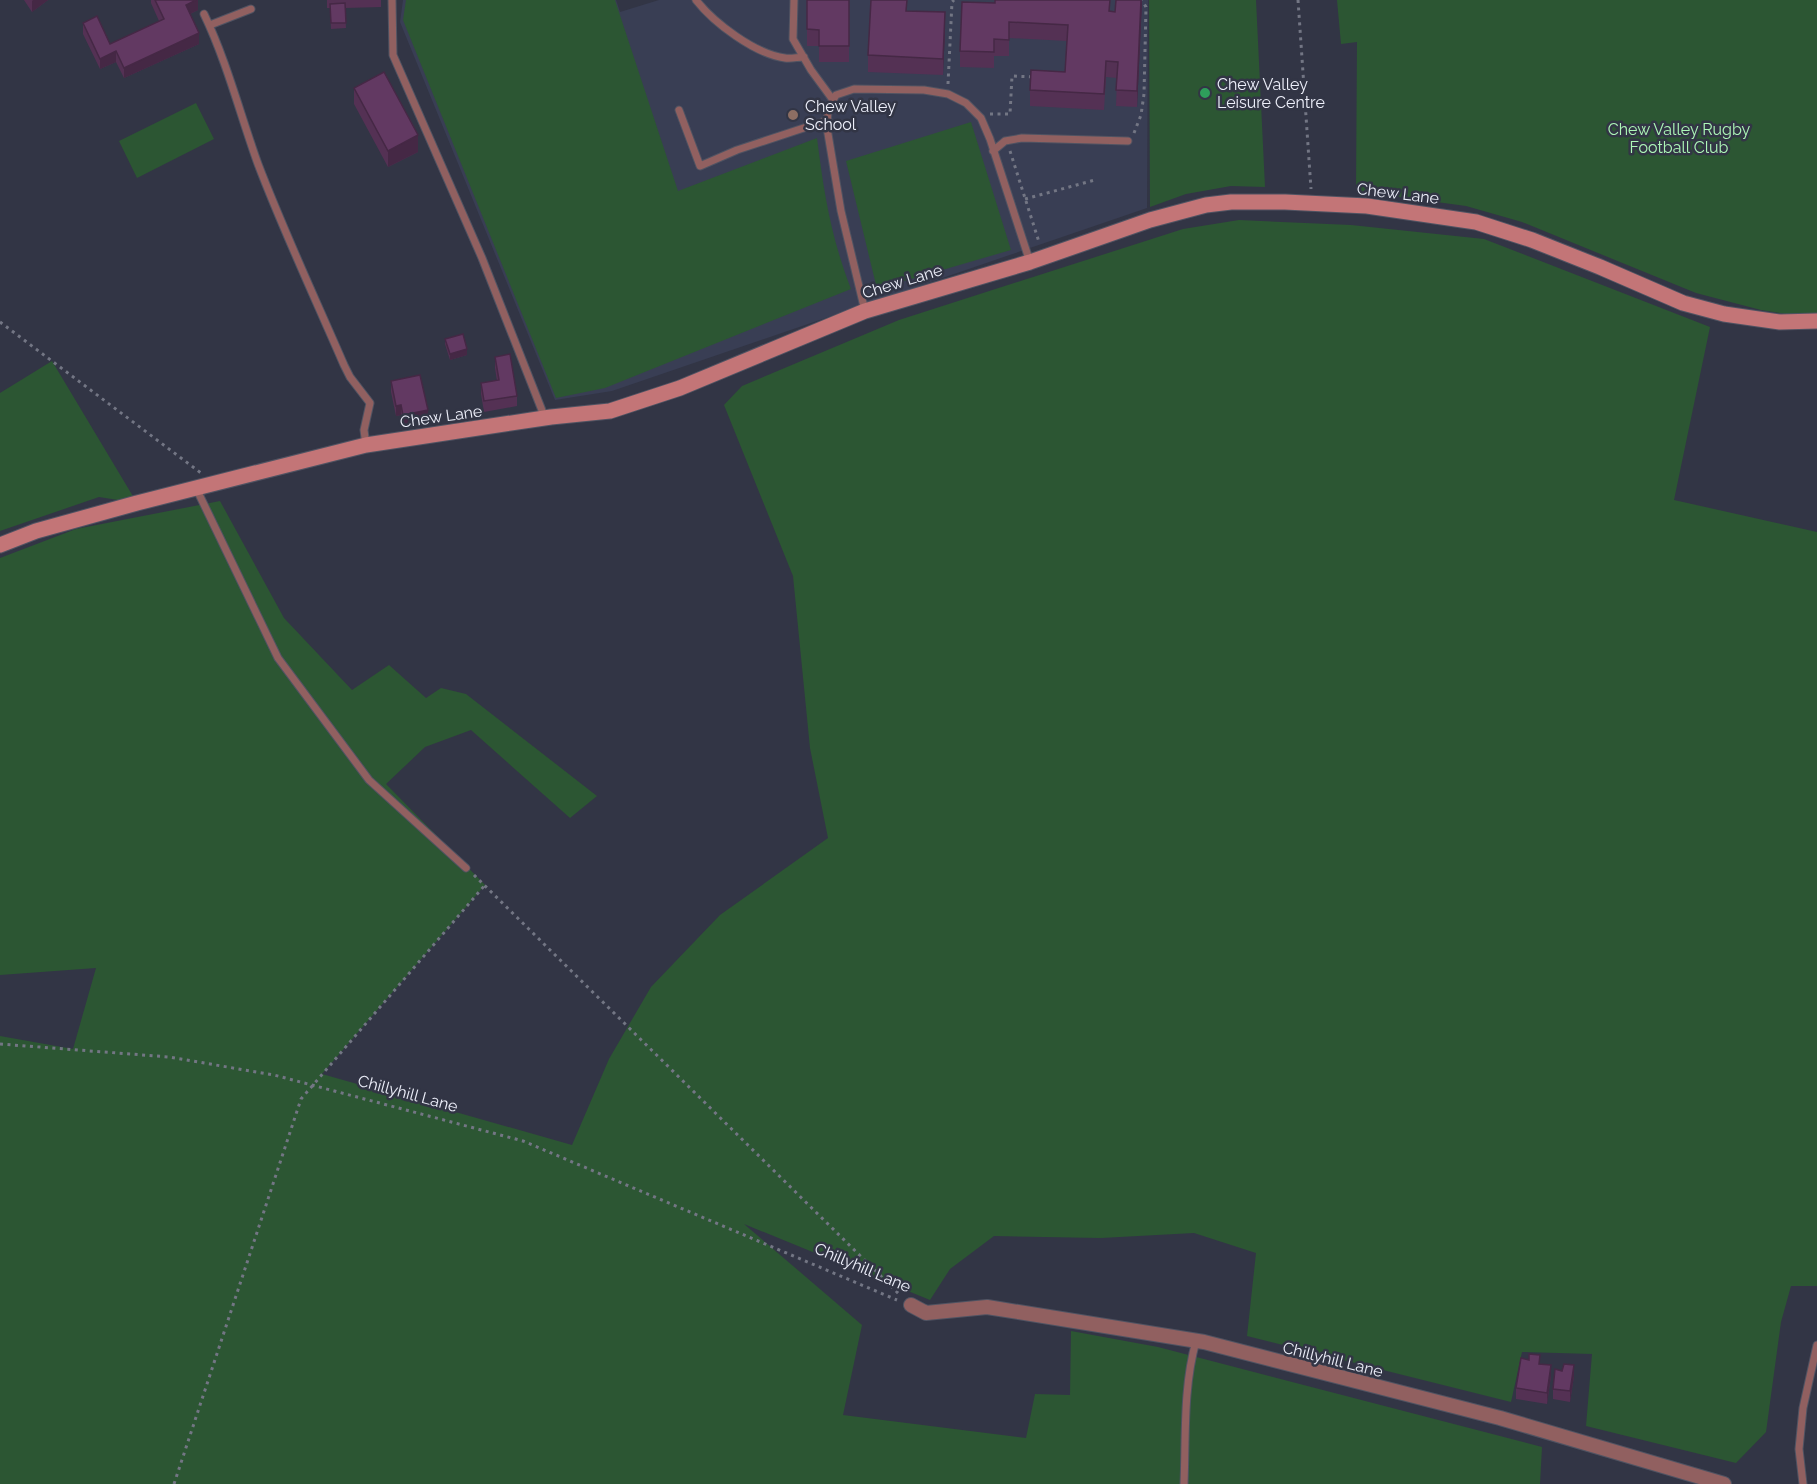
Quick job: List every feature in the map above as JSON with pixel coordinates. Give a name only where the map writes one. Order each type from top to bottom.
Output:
[{"type":"main road","name":"Chew Lane","points":[[0,545],[36,531],[366,445],[545,418],[610,411],[680,388],[865,311],[1037,260],[1150,220],[1206,205],[1231,202],[1366,206],[1476,222],[1532,240],[1683,303],[1724,314],[1780,322],[1817,321]]},
{"type":"street","name":"Chillyhill Lane","points":[[911,1305],[926,1314],[987,1307],[1196,1341],[1500,1418],[1724,1484]]},
{"type":"lane","points":[[392,0],[393,55],[482,258],[545,418]]},
{"type":"lane","points":[[696,0],[705,11],[735,35],[764,51],[785,58],[804,57]]},
{"type":"lane","points":[[794,0],[793,39],[811,70],[833,100]]},
{"type":"lane","points":[[210,25],[251,9]]},
{"type":"lane","points":[[204,14],[210,25],[274,203],[344,365],[350,377],[370,403],[364,430],[366,445]]},
{"type":"lane","points":[[865,311],[841,211],[828,120],[828,109],[836,95],[854,89],[924,90],[948,94],[966,103],[981,118],[1037,260]]},
{"type":"lane","points":[[680,110],[700,166],[737,150],[828,120]]},
{"type":"lane","points":[[993,152],[1007,141],[1022,138],[1128,141]]},
{"type":"lane","points":[[196,488],[278,658],[369,780],[466,868]]},
{"type":"lane","points":[[1184,1484],[1185,1421],[1190,1364],[1196,1341]]},
{"type":"lane","points":[[1803,1484],[1799,1449],[1803,1408],[1817,1345]]},
{"type":"path","points":[[948,94],[952,2],[954,0]]},
{"type":"path","points":[[1128,141],[1137,129],[1143,98],[1142,0]]},
{"type":"path","points":[[1298,0],[1311,203]]},
{"type":"path","points":[[981,118],[989,114],[1010,114],[1012,76],[1046,77]]},
{"type":"path","points":[[1137,96],[1143,98]]},
{"type":"path","points":[[1007,141],[1025,199],[1037,260]]},
{"type":"path","points":[[1025,199],[1095,180]]},
{"type":"path","points":[[0,322],[214,483]]},
{"type":"path","points":[[466,868],[911,1305]]},
{"type":"path","points":[[174,1484],[301,1099],[485,885]]},
{"type":"path","name":"Chillyhill Lane","points":[[0,1044],[169,1057],[274,1075],[523,1140],[911,1305]]},
{"type":"shaded area","name":"Chew Valley School","points":[[403,0],[616,0],[620,12],[659,0],[1148,0],[1147,208],[612,391],[555,400],[400,22]]},
{"type":"green space","points":[[406,0],[615,0],[678,191],[817,138],[829,215],[851,289],[605,388],[556,398],[403,20]]},
{"type":"green space","name":"Chew Valley Leisure Centre","points":[[1149,0],[1256,0],[1265,187],[1231,186],[1186,194],[1150,207]]},
{"type":"green space","name":"Chew Valley Rugby Football Club","points":[[1337,0],[1817,0],[1817,319],[1761,310],[1696,293],[1522,222],[1466,206],[1356,191],[1357,42],[1341,44]]},
{"type":"green space","points":[[196,103],[214,139],[137,178],[119,141]]},
{"type":"green space","points":[[971,122],[1011,250],[877,289],[846,161]]},
{"type":"green space","points":[[1239,220],[1351,225],[1484,239],[1710,327],[1674,500],[1817,532],[1817,1286],[1791,1286],[1781,1322],[1766,1432],[1736,1463],[1586,1426],[1592,1354],[1522,1352],[1511,1402],[1247,1336],[1256,1253],[1194,1233],[1101,1238],[994,1236],[950,1269],[930,1300],[744,1224],[862,1325],[843,1415],[1026,1438],[1035,1394],[1070,1395],[1071,1331],[1158,1347],[1542,1447],[1540,1484],[0,1484],[0,1036],[73,1049],[96,968],[0,975],[0,558],[76,529],[220,501],[284,618],[352,690],[389,665],[426,698],[441,688],[466,694],[597,796],[570,818],[471,730],[425,747],[386,784],[485,885],[322,1074],[572,1145],[609,1059],[651,987],[720,915],[828,838],[810,748],[793,576],[724,405],[742,386],[899,320],[1183,229]]},
{"type":"green space","points":[[52,361],[137,503],[99,497],[0,531],[0,393]]},
{"type":"building","points":[[155,0],[196,0],[186,5],[199,33],[124,68],[116,51],[100,59],[83,23],[97,16],[110,44],[164,19]]},
{"type":"building","points":[[807,0],[849,0],[849,46],[819,46],[819,30],[807,29]]},
{"type":"building","points":[[871,0],[907,0],[906,11],[945,12],[943,59],[868,55]]},
{"type":"building","points":[[995,0],[1110,0],[1109,11],[1115,12],[1116,0],[1141,0],[1137,91],[1116,90],[1118,62],[1106,61],[1104,94],[1030,90],[1031,70],[1065,72],[1068,25],[1009,22],[1009,40],[994,39],[994,52],[960,51],[962,2],[995,3]]},
{"type":"building","points":[[345,3],[346,23],[331,23],[330,4]]},
{"type":"building","points":[[384,72],[418,135],[388,151],[354,88]]},
{"type":"building","points":[[463,334],[467,349],[450,354],[445,339]]},
{"type":"building","points":[[510,354],[517,396],[484,401],[481,383],[499,380],[495,357]]},
{"type":"building","points":[[420,375],[428,410],[403,415],[401,405],[396,406],[391,381]]},
{"type":"building","points":[[1529,1354],[1540,1355],[1539,1364],[1551,1365],[1547,1393],[1516,1388],[1521,1358],[1529,1360]]},
{"type":"building","points":[[1564,1364],[1574,1365],[1570,1391],[1553,1389],[1555,1369],[1562,1371]]},
{"type":"place","name":"Chew Valley Leisure Centre","points":[[1205,93]]},
{"type":"place","name":"Chew Valley School","points":[[793,115]]}]
